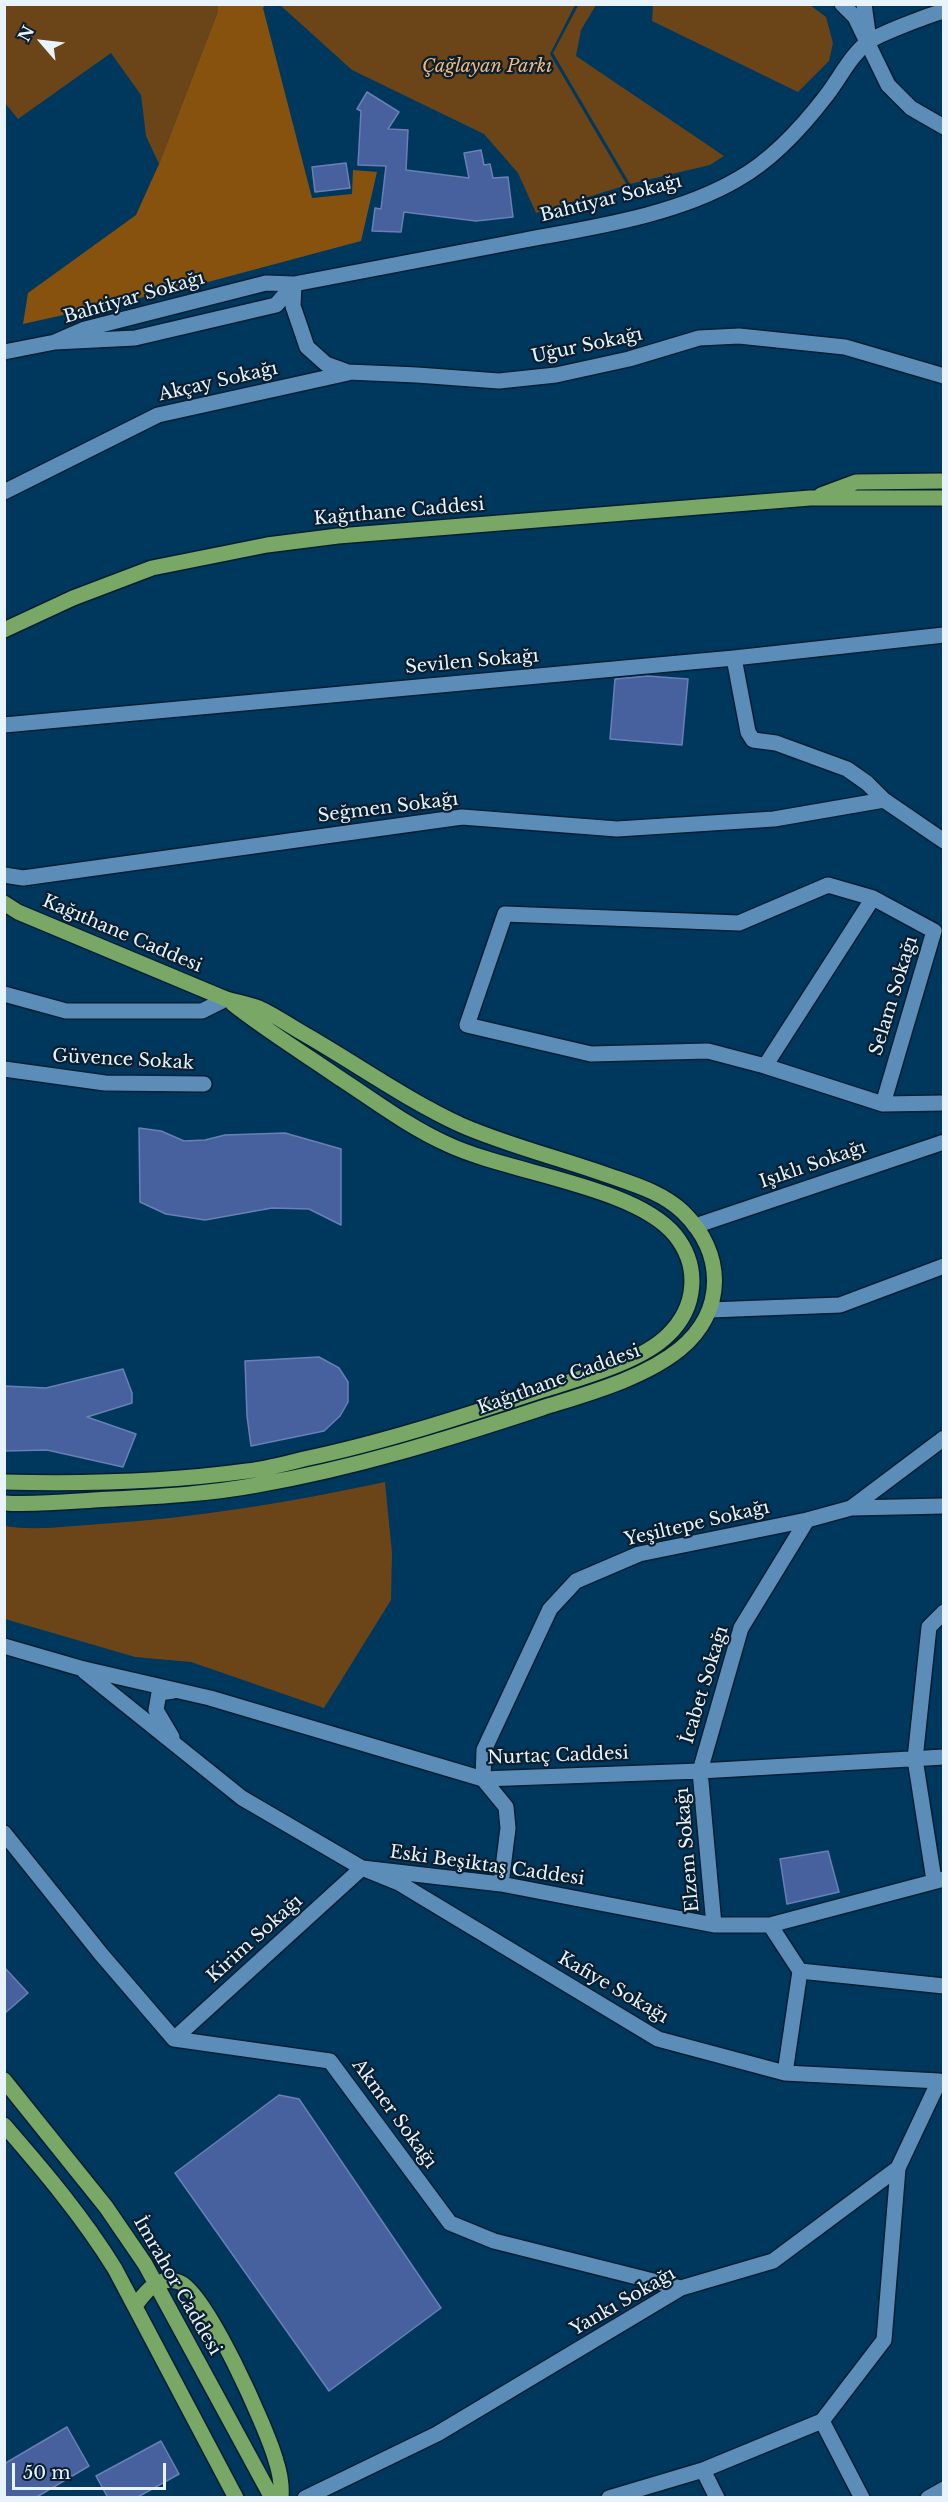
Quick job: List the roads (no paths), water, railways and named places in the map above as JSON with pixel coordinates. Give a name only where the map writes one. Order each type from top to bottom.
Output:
[{"type":"main road","name":"Kağıthane Caddesi","points":[[810,498],[856,482],[944,481]]},
{"type":"main road","name":"Kağıthane Caddesi","points":[[4,630],[73,598],[152,568],[267,545],[338,536],[810,498],[944,498]]},
{"type":"main road","name":"Kağıthane Caddesi","points":[[4,903],[11,911],[226,999],[260,1008],[404,1095],[481,1134],[649,1190],[675,1205],[695,1226],[707,1244],[714,1266],[715,1288],[710,1310],[683,1347],[652,1367],[595,1391],[440,1442],[386,1457],[255,1486],[188,1494],[46,1503],[4,1503]]},
{"type":"main road","name":"Kağıthane Caddesi","points":[[4,1482],[93,1482],[189,1478],[250,1471],[352,1449],[480,1411],[599,1371],[642,1353],[670,1334],[687,1307],[694,1279],[687,1252],[677,1237],[652,1214],[631,1204],[579,1186],[492,1162],[446,1144],[372,1100],[226,999]]},
{"type":"main road","points":[[677,1237],[695,1226]]},
{"type":"main road","points":[[687,1307],[710,1310]]},
{"type":"main road","name":"İmrahor Caddesi","points":[[4,2080],[112,2216],[156,2283],[272,2498]]},
{"type":"main road","points":[[4,2125],[59,2189],[96,2239],[135,2306],[236,2498]]},
{"type":"main road","points":[[135,2306],[156,2283],[163,2281],[180,2282],[187,2286],[202,2304],[261,2421],[276,2460],[282,2487],[281,2498]]},
{"type":"street","points":[[842,4],[855,17],[888,85],[911,108],[944,128]]},
{"type":"street","points":[[864,4],[869,42]]},
{"type":"street","name":"Bahtiyar Sokağı","points":[[55,342],[86,329],[266,282],[294,284],[571,232],[651,213],[707,195],[739,179],[766,159],[794,133],[869,42],[944,11]]},
{"type":"street","name":"Bahtiyar Sokağı","points":[[4,352],[55,342],[135,339],[276,305],[294,284]]},
{"type":"street","name":"Uğur Sokağı","points":[[294,284],[293,306],[307,347],[326,364],[348,372],[499,381],[556,375],[629,359],[699,338],[739,336],[845,347],[944,376]]},
{"type":"street","name":"Akçay Sokağı","points":[[4,492],[158,415],[348,372]]},
{"type":"street","name":"Sevilen Sokağı","points":[[4,725],[734,658],[944,635]]},
{"type":"street","points":[[734,658],[748,732],[753,740],[776,743],[847,769],[867,783],[884,800],[944,841]]},
{"type":"street","name":"Seğmen Sokağı","points":[[4,875],[23,878],[462,817],[617,829],[774,819],[884,800]]},
{"type":"street","points":[[765,1066],[873,898],[828,885],[739,923],[505,914],[467,1025],[591,1054],[708,1050],[883,1104],[944,1103]]},
{"type":"street","name":"Selam Sokağı","points":[[873,898],[934,931],[883,1104]]},
{"type":"street","points":[[4,994],[66,1011],[202,1011],[226,999]]},
{"type":"street","name":"Güvence Sokak","points":[[4,1069],[105,1083],[204,1084]]},
{"type":"street","name":"Işıklı Sokağı","points":[[695,1226],[944,1142]]},
{"type":"street","points":[[710,1310],[840,1305],[944,1266]]},
{"type":"street","points":[[851,1508],[944,1438]]},
{"type":"street","name":"Yeşiltepe Sokağı","points":[[483,1779],[484,1750],[550,1609],[576,1581],[639,1554],[807,1520],[851,1508],[944,1506]]},
{"type":"street","name":"İcabet Sokağı","points":[[700,1771],[741,1628],[807,1520]]},
{"type":"street","points":[[939,1880],[915,1759],[929,1627],[944,1612]]},
{"type":"street","name":"Nurtaç Caddesi","points":[[4,1646],[80,1668],[210,1698],[483,1779],[700,1771],[944,1758]]},
{"type":"street","name":"Eski Beşiktaş Caddesi","points":[[80,1668],[242,1798],[362,1868],[501,1884],[714,1925],[770,1925],[939,1880]]},
{"type":"street","points":[[179,1691],[159,1694],[156,1710],[179,1747]]},
{"type":"street","name":"Elzem Sokağı","points":[[700,1771],[714,1925]]},
{"type":"street","points":[[483,1779],[506,1807],[508,1828],[501,1884]]},
{"type":"street","points":[[4,1833],[101,1954],[174,2038]]},
{"type":"street","name":"Kirim Sokağı","points":[[174,2038],[362,1868]]},
{"type":"street","name":"Kafiye Sokağı","points":[[362,1868],[399,1883],[658,2039],[784,2073],[941,2081]]},
{"type":"street","points":[[770,1925],[800,1971],[784,2073]]},
{"type":"street","points":[[800,1971],[944,1986]]},
{"type":"street","name":"Akmer Sokağı","points":[[174,2038],[330,2061],[450,2223],[494,2241],[681,2288]]},
{"type":"street","name":"Yankı Sokağı","points":[[305,2498],[437,2434],[681,2288],[773,2261],[898,2168],[941,2081]]},
{"type":"street","points":[[609,2498],[703,2470],[822,2421],[884,2340],[898,2168]]},
{"type":"street","points":[[822,2421],[862,2498]]},
{"type":"street","points":[[703,2470],[717,2498]]},
{"type":"street","points":[[928,2498],[944,2489]]},
{"type":"park label","name":"Çağlayan Parkı","points":[[487,67]]}]
